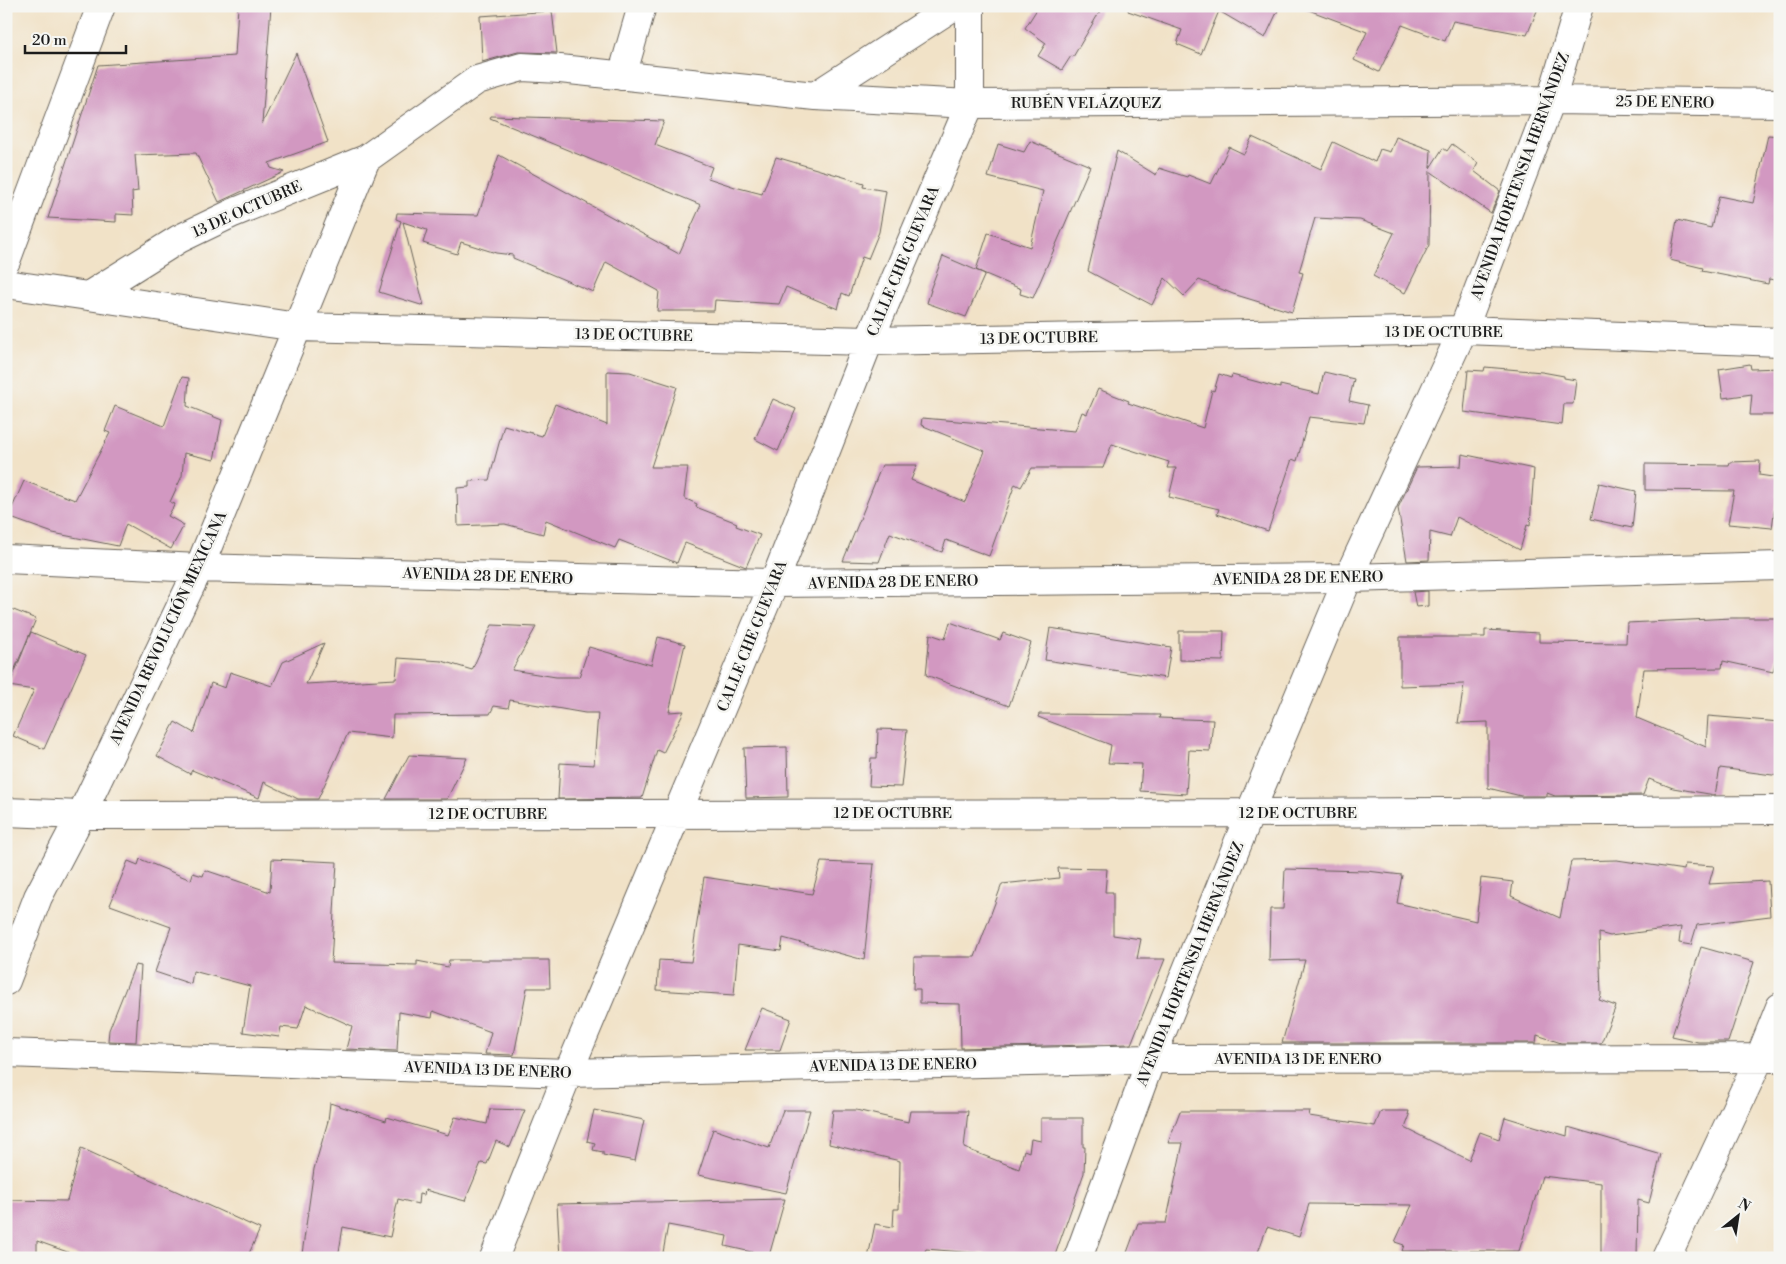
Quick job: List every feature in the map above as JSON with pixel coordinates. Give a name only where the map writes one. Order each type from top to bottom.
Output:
[{"type":"street","points":[[6,262],[101,6]]},
{"type":"street","points":[[622,76],[642,6]]},
{"type":"street","points":[[815,96],[954,6]]},
{"type":"street","name":"CALLE CHE GUEVARA","points":[[494,1258],[568,1073],[774,584],[869,341],[970,104],[970,6]]},
{"type":"street","name":"AVENIDA HORTENSIA HERNÁNDEZ","points":[[1078,1258],[1151,1059],[1250,813],[1348,578],[1463,330],[1551,100],[1579,6]]},
{"type":"street","name":"13 DE OCTUBRE","points":[[88,296],[179,239],[233,213],[366,159],[477,80],[522,67],[622,76]]},
{"type":"street","name":"RUBÉN VELÁZQUEZ","points":[[622,76],[815,96],[970,104],[1551,100]]},
{"type":"street","name":"25 DE ENERO","points":[[1551,100],[1780,104]]},
{"type":"street","name":"AVENIDA REVOLUCIÓN MEXICANA","points":[[6,981],[38,897],[81,815],[199,568],[366,159]]},
{"type":"street","points":[[6,284],[88,296]]},
{"type":"street","name":"13 DE OCTUBRE","points":[[88,296],[298,327],[869,341],[1463,330],[1780,342]]},
{"type":"street","name":"AVENIDA 28 DE ENERO","points":[[6,559],[199,568],[774,584],[1348,578],[1780,566]]},
{"type":"street","name":"12 DE OCTUBRE","points":[[6,812],[81,815],[1780,810]]},
{"type":"street","points":[[1666,1258],[1770,1058],[1780,1007]]},
{"type":"street","name":"AVENIDA 13 DE ENERO","points":[[6,1053],[568,1073],[1151,1059],[1770,1058]]},
{"type":"building","points":[[238,6],[271,6],[262,124],[296,53],[328,142],[269,163],[271,168],[284,172],[219,202],[196,153],[135,155],[138,191],[132,192],[133,215],[116,214],[116,222],[48,218],[98,65],[235,56]]},
{"type":"building","points":[[1039,6],[1103,6],[1073,57],[1071,56],[1062,70],[1038,56],[1046,43],[1025,28]]},
{"type":"building","points":[[1129,6],[1280,6],[1265,38],[1219,11],[1201,54],[1177,44],[1182,30],[1128,11]]},
{"type":"building","points":[[1306,6],[1539,6],[1527,35],[1453,21],[1445,41],[1402,25],[1379,72],[1354,60],[1367,32],[1306,9]]},
{"type":"building","points":[[552,11],[557,53],[518,52],[482,62],[480,16]]},
{"type":"building","points":[[491,116],[664,121],[655,145],[712,167],[708,178],[735,187],[762,194],[776,157],[864,183],[863,187],[886,191],[879,232],[868,259],[862,257],[849,296],[842,293],[838,309],[786,287],[779,304],[715,300],[714,311],[657,311],[659,291],[606,262],[593,292],[513,258],[513,255],[496,253],[461,242],[457,254],[423,243],[427,230],[403,222],[424,306],[379,292],[401,221],[396,219],[397,213],[478,215],[499,155],[679,254],[701,205],[490,118]]},
{"type":"building","points":[[1768,135],[1780,136],[1780,281],[1769,279],[1768,284],[1702,271],[1703,268],[1670,260],[1677,220],[1711,228],[1719,196],[1753,203]]},
{"type":"building","points":[[1252,137],[1321,169],[1333,142],[1375,162],[1380,149],[1390,152],[1396,137],[1431,150],[1430,168],[1443,148],[1447,151],[1452,144],[1478,163],[1474,171],[1500,191],[1491,213],[1430,171],[1429,245],[1405,293],[1373,276],[1394,233],[1360,220],[1315,218],[1299,272],[1303,273],[1292,312],[1233,294],[1199,280],[1184,296],[1165,278],[1152,305],[1088,271],[1117,151],[1156,175],[1159,168],[1187,177],[1188,175],[1211,184],[1229,147],[1244,154]]},
{"type":"building","points":[[1030,141],[1090,166],[1033,298],[1020,294],[1021,289],[976,270],[988,233],[1030,247],[1043,191],[988,177],[998,144],[1024,152]]},
{"type":"building","points":[[943,256],[985,274],[966,317],[927,303]]},
{"type":"building","points":[[1750,364],[1751,369],[1780,368],[1780,415],[1750,415],[1752,394],[1723,398],[1719,369]]},
{"type":"building","points":[[1485,367],[1542,372],[1576,380],[1573,404],[1564,404],[1562,425],[1464,412],[1468,370],[1484,371]]},
{"type":"building","points":[[607,371],[630,372],[677,387],[651,467],[688,467],[684,498],[697,504],[696,507],[737,523],[736,526],[760,535],[746,567],[685,543],[677,563],[619,540],[615,548],[546,520],[543,534],[505,524],[458,526],[457,488],[469,487],[469,481],[489,480],[504,425],[542,436],[555,404],[607,425]]},
{"type":"building","points":[[1324,372],[1354,379],[1349,401],[1368,405],[1364,423],[1309,417],[1297,461],[1292,459],[1268,531],[1217,514],[1219,509],[1169,497],[1176,468],[1167,468],[1169,462],[1112,444],[1103,468],[1032,468],[1021,487],[1015,484],[989,556],[946,540],[942,552],[890,533],[879,562],[843,561],[882,465],[917,465],[911,480],[965,502],[985,451],[921,425],[922,418],[1075,431],[1082,412],[1087,414],[1098,389],[1129,401],[1128,403],[1203,428],[1212,390],[1214,391],[1219,374],[1231,378],[1232,375],[1280,388],[1280,385],[1319,394]]},
{"type":"building","points":[[182,377],[189,378],[187,406],[222,420],[214,460],[184,453],[182,476],[170,502],[175,504],[168,516],[184,525],[171,549],[126,524],[118,546],[53,533],[8,517],[24,481],[75,500],[110,433],[105,431],[115,406],[164,426]]},
{"type":"building","points":[[773,399],[796,409],[778,451],[755,439]]},
{"type":"building","points":[[1462,454],[1534,469],[1530,526],[1527,525],[1520,550],[1457,517],[1450,537],[1430,532],[1429,560],[1407,561],[1398,508],[1417,467],[1461,466]]},
{"type":"building","points":[[1760,461],[1759,475],[1779,478],[1772,528],[1728,524],[1734,491],[1645,490],[1645,464],[1729,465],[1730,462]]},
{"type":"building","points":[[1599,483],[1636,491],[1632,528],[1591,519]]},
{"type":"building","points":[[1428,591],[1428,606],[1416,607],[1413,592]]},
{"type":"building","points":[[6,607],[36,619],[6,690]]},
{"type":"building","points":[[1732,618],[1780,618],[1780,642],[1773,672],[1723,661],[1722,668],[1644,669],[1637,718],[1706,747],[1708,716],[1780,722],[1780,776],[1720,768],[1715,795],[1673,788],[1649,779],[1643,795],[1555,796],[1547,793],[1547,796],[1521,796],[1488,788],[1488,722],[1458,723],[1464,684],[1400,686],[1400,637],[1485,637],[1485,630],[1539,633],[1539,642],[1626,643],[1627,623]]},
{"type":"building","points":[[950,622],[1000,640],[1003,633],[1031,643],[1009,706],[926,675],[930,634],[945,639]]},
{"type":"building","points":[[492,625],[536,627],[512,670],[556,677],[579,677],[589,647],[651,665],[658,637],[685,644],[669,712],[684,711],[663,753],[657,750],[642,798],[558,799],[560,763],[594,765],[598,713],[585,713],[510,700],[508,708],[494,706],[490,714],[393,715],[392,738],[348,733],[318,799],[298,799],[264,782],[259,798],[192,770],[190,774],[157,756],[175,722],[194,733],[211,683],[225,688],[230,672],[272,686],[283,662],[324,643],[306,684],[396,679],[398,658],[442,661],[472,670]]},
{"type":"building","points":[[1050,628],[1171,647],[1166,678],[1045,660]]},
{"type":"building","points":[[1179,631],[1224,631],[1223,661],[1179,660]]},
{"type":"building","points":[[31,632],[86,655],[44,749],[13,736],[34,690],[9,686]]},
{"type":"building","points":[[1039,714],[1160,715],[1159,718],[1213,720],[1210,751],[1189,750],[1186,794],[1140,791],[1142,764],[1108,763],[1111,745],[1038,717]]},
{"type":"building","points":[[878,729],[907,730],[901,787],[869,786],[871,758],[877,758]]},
{"type":"building","points":[[787,747],[788,797],[746,798],[744,748]]},
{"type":"building","points":[[409,755],[467,758],[447,799],[386,799]]},
{"type":"building","points":[[140,859],[191,880],[193,873],[203,876],[205,870],[270,892],[272,859],[337,862],[331,963],[417,965],[417,961],[448,967],[449,960],[549,960],[550,988],[527,988],[514,1055],[485,1054],[491,1032],[433,1011],[432,1018],[399,1012],[397,1051],[346,1049],[352,1026],[306,1005],[298,1029],[281,1027],[279,1037],[243,1032],[250,986],[193,971],[191,984],[155,972],[171,927],[110,905],[128,861],[138,865]]},
{"type":"building","points":[[1617,860],[1684,870],[1685,864],[1714,866],[1709,884],[1768,881],[1770,916],[1697,925],[1691,945],[1679,943],[1681,927],[1610,936],[1599,933],[1601,995],[1599,1000],[1616,1006],[1601,1043],[1561,1043],[1537,1035],[1536,1043],[1282,1043],[1305,960],[1269,961],[1270,909],[1283,909],[1285,869],[1367,871],[1402,875],[1397,903],[1476,921],[1481,878],[1513,882],[1511,896],[1560,918],[1571,861]]},
{"type":"building","points":[[821,862],[874,864],[864,960],[783,938],[781,951],[738,945],[734,995],[657,990],[659,960],[691,962],[704,877],[812,894]]},
{"type":"building","points":[[1058,868],[1107,869],[1105,892],[1113,892],[1113,935],[1141,939],[1137,959],[1165,959],[1131,1044],[961,1048],[960,1004],[920,1003],[920,989],[913,989],[914,957],[975,957],[1002,884],[1059,878]]},
{"type":"building","points":[[1701,947],[1754,962],[1728,1042],[1698,1042],[1672,1036]]},
{"type":"building","points":[[135,965],[141,966],[136,1042],[108,1041],[109,1030]]},
{"type":"building","points":[[762,1008],[791,1019],[780,1050],[745,1050]]},
{"type":"building","points":[[330,1103],[386,1121],[387,1117],[448,1135],[455,1117],[487,1124],[490,1109],[525,1110],[510,1147],[496,1141],[487,1164],[481,1163],[465,1201],[425,1190],[424,1195],[419,1194],[418,1204],[398,1199],[390,1237],[343,1227],[338,1258],[329,1258],[302,1254],[314,1169],[328,1121]]},
{"type":"building","points":[[594,1110],[644,1120],[635,1161],[603,1155],[603,1152],[593,1150],[595,1143],[587,1141]]},
{"type":"building","points":[[783,1110],[810,1110],[786,1193],[698,1175],[713,1129],[769,1148]]},
{"type":"building","points":[[833,1110],[856,1110],[908,1122],[910,1111],[968,1111],[964,1148],[1019,1169],[1024,1150],[1029,1152],[1031,1139],[1041,1141],[1041,1118],[1083,1118],[1084,1173],[1054,1258],[984,1258],[986,1254],[926,1249],[922,1258],[868,1258],[875,1224],[893,1227],[894,1209],[899,1209],[900,1161],[829,1144]]},
{"type":"building","points":[[1180,1111],[1310,1111],[1309,1116],[1375,1126],[1381,1111],[1409,1111],[1408,1115],[1410,1115],[1405,1128],[1469,1160],[1480,1132],[1499,1139],[1505,1117],[1567,1136],[1568,1127],[1661,1154],[1649,1203],[1638,1200],[1637,1258],[1601,1258],[1601,1183],[1542,1176],[1519,1251],[1402,1251],[1404,1245],[1395,1242],[1412,1205],[1309,1204],[1299,1237],[1267,1227],[1256,1258],[1125,1258],[1138,1223],[1166,1223],[1183,1143],[1168,1143]]},
{"type":"building","points":[[81,1148],[260,1229],[247,1258],[84,1258],[37,1241],[37,1258],[6,1258],[6,1200],[67,1201]]},
{"type":"building","points":[[785,1199],[769,1256],[725,1246],[727,1236],[668,1225],[662,1258],[560,1258],[557,1204]]}]
